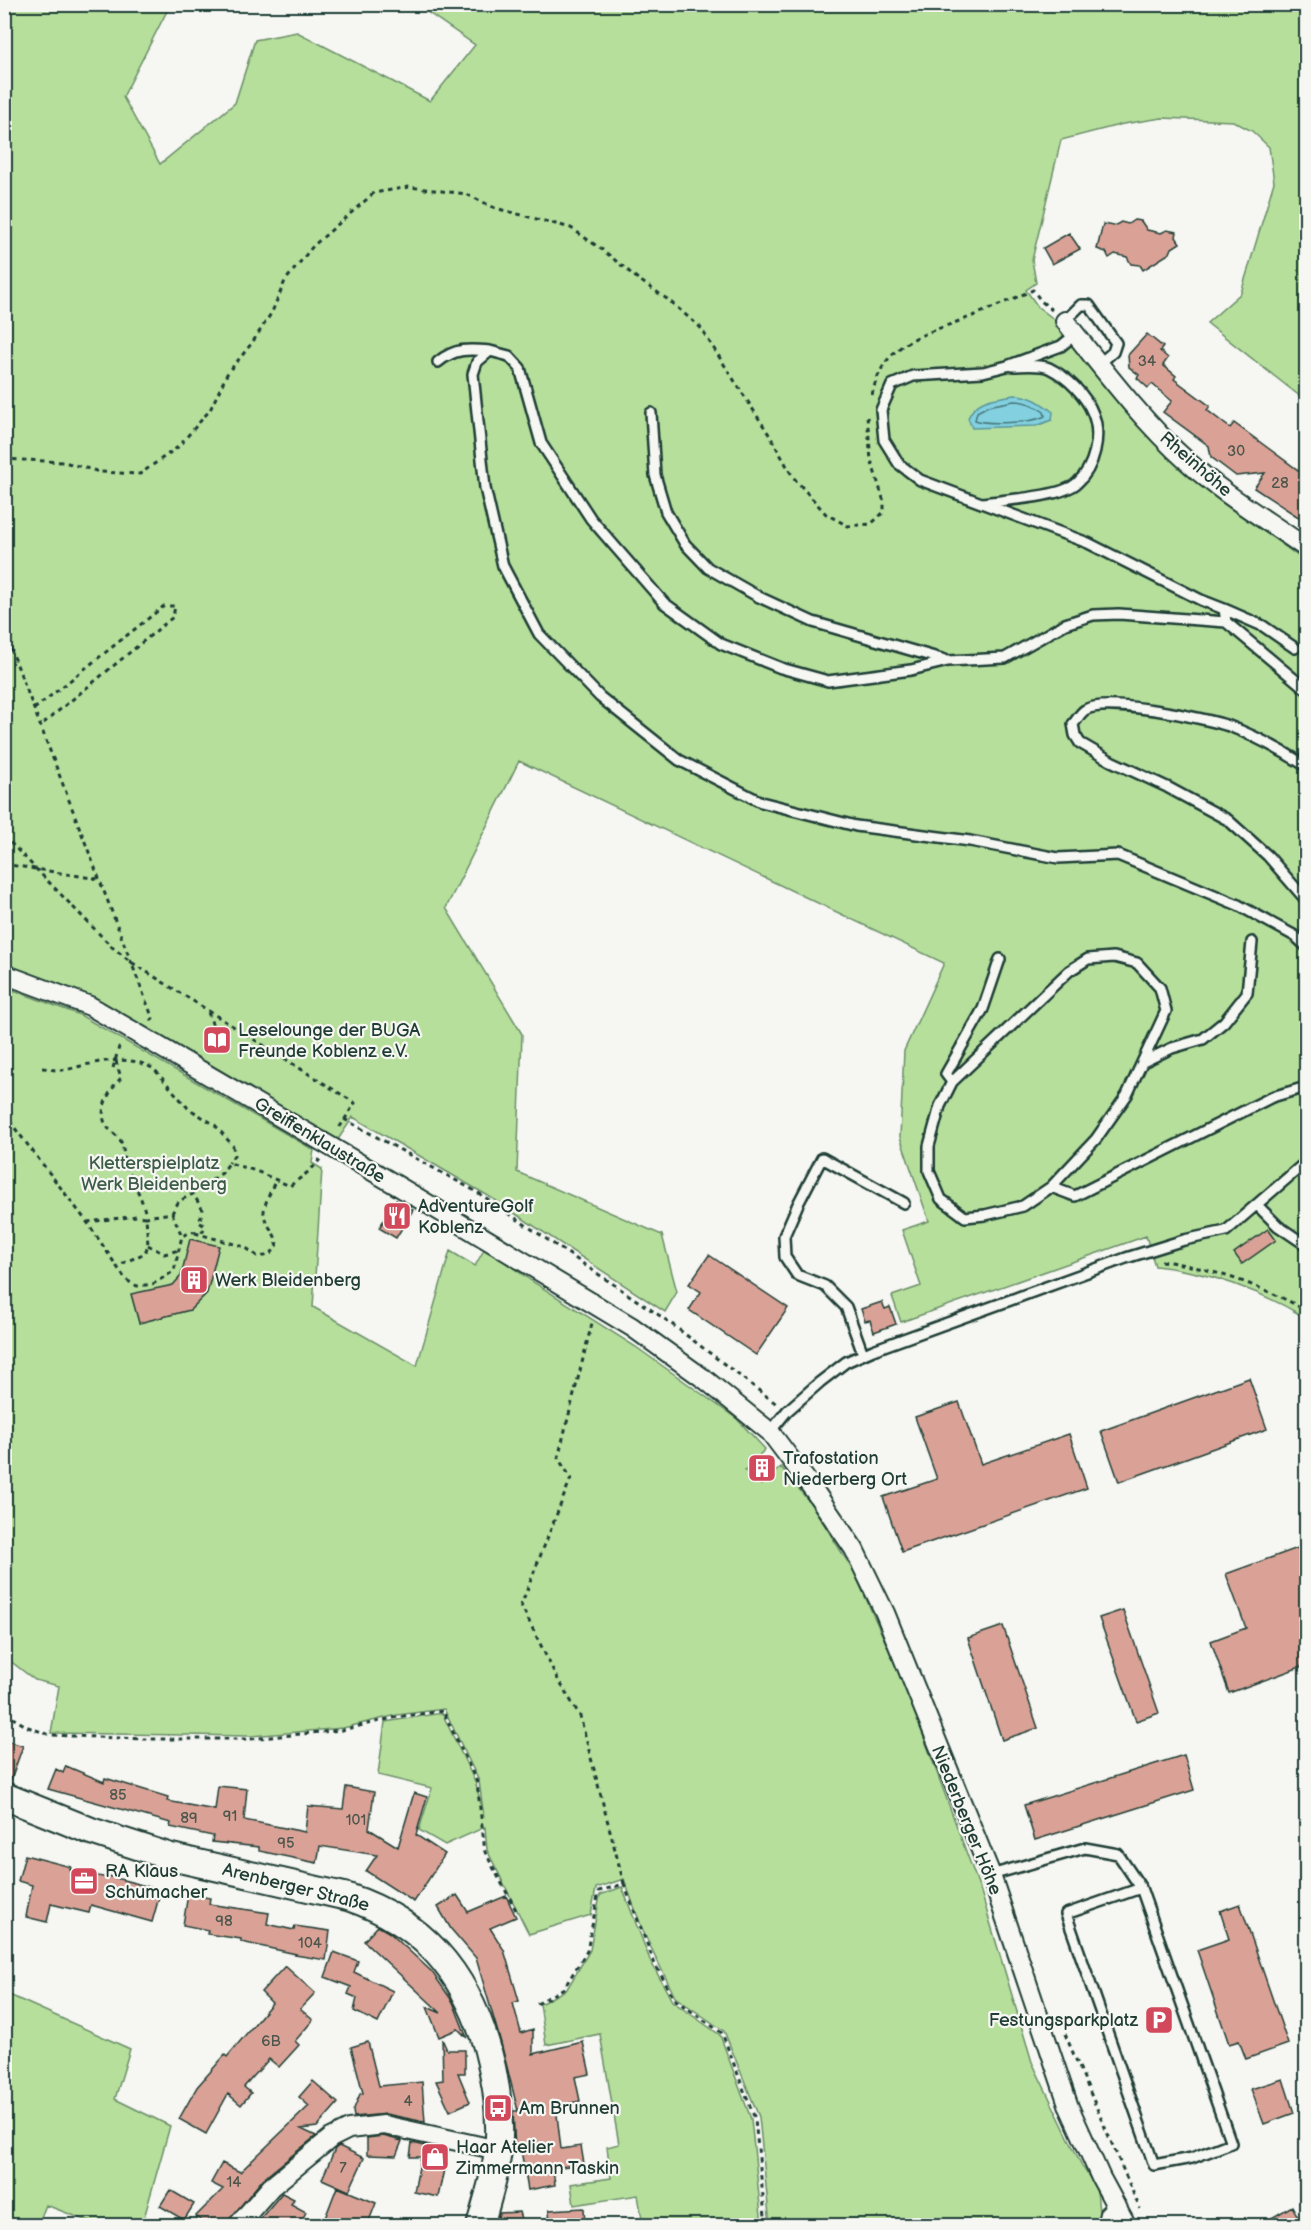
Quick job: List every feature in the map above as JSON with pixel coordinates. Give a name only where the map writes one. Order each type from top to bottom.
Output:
[{"type":"main road","name":"Arenberger Straße","points":[[4,1797],[91,1831],[171,1857],[348,1897],[388,1912],[426,1941],[455,1974],[476,2012],[494,2079],[498,2108],[498,2150],[480,2226]]},
{"type":"street","name":"Rheinhöhe","points":[[1070,328],[1158,432],[1189,464],[1306,548]]},
{"type":"street","name":"Greiffenklaustraße","points":[[4,974],[90,1006],[632,1327],[707,1381],[770,1432]]},
{"type":"street","name":"Niederberger Höhe","points":[[770,1432],[854,1549],[885,1613],[991,1875],[1070,2107],[1091,2157],[1127,2226]]},
{"type":"street","points":[[237,2226],[271,2187],[331,2138],[349,2129],[384,2125],[498,2150]]},
{"type":"street","points":[[1106,2226],[1109,2214],[1118,2208]]},
{"type":"lane","points":[[1099,364],[1113,352],[1116,343],[1089,305],[1081,305],[1062,346],[1007,366],[983,372],[913,376],[892,385],[881,410],[884,440],[898,464],[920,480],[1088,543],[1201,600],[1263,626],[1295,648]]},
{"type":"lane","points":[[438,362],[449,353],[469,349],[509,356],[520,368],[541,443],[591,519],[664,603],[721,644],[781,668],[828,681],[911,670],[948,661],[1005,658],[1065,624],[1093,615],[1119,614],[1226,622],[1306,689]]},
{"type":"lane","points":[[490,351],[477,362],[473,374],[485,488],[503,566],[539,634],[600,697],[679,760],[761,801],[856,826],[970,841],[1058,858],[1118,855],[1238,904],[1294,936],[1306,946]]},
{"type":"lane","points":[[981,503],[1054,493],[1076,485],[1090,467],[1097,440],[1094,415],[1068,380],[1047,367],[1007,366]]},
{"type":"lane","points":[[651,413],[656,474],[666,512],[685,544],[708,568],[759,597],[813,622],[948,661]]},
{"type":"lane","points":[[1224,609],[1226,622]]},
{"type":"lane","points":[[1306,766],[1228,726],[1178,714],[1110,705],[1098,706],[1085,710],[1073,724],[1075,735],[1080,743],[1228,820],[1268,856],[1306,900]]},
{"type":"lane","points":[[1143,1062],[1172,1048],[1203,1039],[1224,1022],[1247,993],[1252,942]]},
{"type":"lane","points":[[1114,957],[1137,963],[1160,988],[1166,1011],[1143,1062],[1127,1095],[1095,1139],[1050,1187],[1023,1206],[965,1217],[941,1199],[929,1171],[929,1146],[940,1106],[952,1082],[1069,971],[1088,959],[1114,957]]},
{"type":"lane","points":[[952,1082],[946,1074],[983,1009],[1000,960]]},
{"type":"lane","points":[[1050,1187],[1075,1196],[1272,1097],[1306,1087]]},
{"type":"lane","points":[[863,1354],[846,1307],[825,1286],[797,1275],[785,1257],[784,1236],[822,1158],[904,1203]]},
{"type":"lane","points":[[770,1432],[787,1411],[846,1362],[1126,1258],[1184,1240],[1226,1231],[1306,1162]]},
{"type":"lane","points":[[1257,1205],[1278,1226],[1306,1245]]},
{"type":"lane","points":[[991,1875],[1085,1848],[1118,1854],[1141,1888],[1231,2143],[1192,2158],[1154,2165],[1066,1914],[1141,1888]]},
{"type":"path","points":[[4,459],[64,462],[100,472],[140,474],[178,447],[210,411],[227,374],[252,343],[272,312],[285,281],[313,246],[374,193],[409,187],[466,194],[495,208],[571,228],[667,299],[700,327],[770,436],[793,477],[826,514],[848,526]]},
{"type":"path","points":[[34,709],[164,606],[175,606],[173,617],[40,726]]},
{"type":"path","points":[[4,631],[153,1019]]},
{"type":"path","points":[[4,836],[112,947],[131,962],[355,1103],[314,1169],[290,1186],[230,1163]]},
{"type":"path","points":[[4,864],[98,879]]},
{"type":"path","points":[[207,1010],[214,1032]]},
{"type":"path","points":[[113,1068],[119,1047],[125,1044]]},
{"type":"path","points":[[116,1061],[122,1078],[103,1106],[103,1115],[105,1124],[122,1143],[123,1157],[140,1194],[140,1201],[145,1209],[148,1245],[145,1253],[117,1266]]},
{"type":"path","points":[[42,1068],[61,1070],[93,1063],[137,1061],[155,1070],[188,1108],[214,1125],[233,1146],[234,1155],[222,1173],[179,1201],[172,1213]]},
{"type":"path","points":[[4,1114],[87,1222],[126,1280],[137,1286],[153,1284],[174,1270],[182,1236],[172,1213]]},
{"type":"path","points":[[344,1119],[477,1192],[669,1322],[787,1411]]},
{"type":"path","points":[[192,1232],[244,1247],[257,1256],[270,1255],[276,1248],[277,1242],[264,1220],[264,1210],[275,1180]]},
{"type":"path","points":[[182,1236],[203,1231],[205,1226],[199,1222],[203,1210],[193,1194]]},
{"type":"path","points":[[87,1222],[172,1213]]},
{"type":"path","points":[[148,1245],[164,1254],[179,1250]]},
{"type":"path","points":[[1159,1261],[1180,1263],[1221,1275],[1270,1293],[1306,1311]]},
{"type":"path","points":[[603,1277],[558,1458],[571,1478],[521,1605],[556,1676],[580,1716],[624,1884],[654,1962],[674,1999],[722,2033],[755,2119],[766,2226]]},
{"type":"path","points":[[4,1713],[50,1735],[143,1739],[250,1739],[342,1730],[398,1717],[443,1712],[477,1782],[485,1852],[517,1912]]},
{"type":"path","points":[[537,2004],[564,1988],[587,1951],[598,1891],[624,1884]]},
{"type":"green space","points":[[5,5],[170,5],[123,97],[160,164],[235,103],[255,40],[297,32],[430,101],[475,45],[417,5],[1306,5],[1306,401],[1207,323],[1241,293],[1274,182],[1269,147],[1252,131],[1233,121],[1162,118],[1123,124],[1061,140],[1032,260],[1036,283],[1026,290],[1038,307],[1063,326],[1145,429],[1203,487],[1306,562],[1306,1318],[1271,1299],[1233,1284],[1194,1272],[1155,1266],[1146,1236],[901,1322],[892,1296],[921,1286],[902,1230],[929,1221],[900,1137],[904,1051],[944,963],[519,761],[446,908],[522,1034],[517,1172],[662,1235],[677,1292],[665,1312],[490,1197],[353,1117],[337,1141],[5,967]]},
{"type":"green space","name":"Kletterspielplatz Werk Bleidenberg","points":[[5,987],[80,1015],[314,1150],[312,1163],[322,1169],[313,1307],[417,1366],[450,1251],[475,1266],[485,1248],[530,1280],[636,1347],[737,1419],[765,1449],[745,1471],[761,1485],[781,1467],[812,1505],[854,1572],[905,1686],[981,1892],[1032,2062],[1082,2166],[1097,2189],[1100,2225],[770,2225],[759,2117],[724,2031],[675,1997],[643,1931],[624,1879],[596,1888],[591,1915],[529,1934],[487,1850],[485,1827],[445,1845],[419,1830],[432,1788],[378,1775],[385,1722],[442,1713],[476,1784],[484,1817],[479,1781],[444,1709],[397,1715],[343,1728],[251,1736],[51,1733],[59,1686],[35,1680],[5,1657]]},
{"type":"green space","points":[[622,1887],[650,1960],[672,2001],[720,2035],[751,2119],[762,2225],[643,2225],[638,2195],[574,2205],[571,2184],[611,2178],[607,2147],[619,2144],[600,2034],[546,2045],[540,2004],[567,1989],[590,1950],[600,1895]]},
{"type":"green space","points":[[5,1993],[130,2049],[115,2099],[170,2126],[142,2225],[98,2225],[46,2205],[38,2225],[5,2225]]},
{"type":"water","points":[[1014,395],[1030,398],[1044,405],[1053,412],[1052,420],[1036,426],[972,428],[968,418],[971,411],[981,403]]},
{"type":"building","points":[[1134,220],[1141,221],[1147,230],[1161,233],[1167,230],[1177,232],[1176,237],[1180,243],[1172,248],[1170,253],[1143,270],[1140,265],[1131,264],[1127,257],[1115,254],[1109,258],[1106,252],[1097,249],[1103,224],[1114,226],[1121,222],[1128,224]]},
{"type":"building","points":[[1069,233],[1080,249],[1052,264],[1043,248]]},
{"type":"building","points":[[1147,334],[1163,347],[1160,351],[1168,358],[1163,365],[1176,376],[1174,379],[1210,406],[1207,410],[1230,428],[1234,423],[1306,476],[1306,522],[1254,488],[1265,473],[1236,476],[1211,457],[1209,446],[1163,412],[1172,401],[1152,384],[1148,388],[1137,378],[1139,375],[1129,367],[1128,355]]},
{"type":"building","points":[[396,1200],[413,1210],[396,1238],[379,1228]]},
{"type":"building","points":[[1268,1229],[1276,1240],[1242,1264],[1234,1253]]},
{"type":"building","name":"Werk Bleidenberg","points":[[190,1239],[219,1246],[207,1293],[190,1310],[139,1323],[131,1294],[173,1285],[181,1276]]},
{"type":"building","points":[[709,1255],[788,1308],[756,1355],[689,1310],[701,1292],[689,1284]]},
{"type":"building","points":[[882,1302],[885,1309],[890,1307],[896,1324],[874,1332],[870,1320],[865,1321],[861,1309]]},
{"type":"building","points":[[1249,1378],[1267,1429],[1119,1482],[1101,1431]]},
{"type":"building","points":[[959,1402],[981,1464],[1069,1434],[1087,1488],[902,1552],[883,1497],[937,1479],[915,1417]]},
{"type":"building","points":[[1306,1545],[1306,1665],[1229,1693],[1211,1641],[1246,1628],[1226,1574]]},
{"type":"building","points":[[1123,1610],[1159,1713],[1136,1721],[1099,1618]]},
{"type":"building","points":[[1003,1626],[1038,1728],[1002,1740],[968,1638]]},
{"type":"building","points":[[4,1740],[23,1746],[10,1782],[4,1781]]},
{"type":"building","points":[[1184,1755],[1194,1790],[1035,1840],[1024,1805]]},
{"type":"building","points":[[66,1766],[104,1782],[105,1778],[168,1797],[167,1801],[215,1810],[218,1786],[247,1789],[244,1820],[305,1832],[308,1806],[343,1809],[346,1787],[374,1792],[369,1829],[398,1847],[414,1793],[427,1797],[416,1835],[445,1854],[414,1902],[366,1871],[377,1855],[320,1846],[317,1863],[259,1851],[259,1847],[212,1842],[213,1836],[170,1827],[171,1823],[48,1789],[56,1769],[63,1773]]},
{"type":"building","points":[[25,1855],[71,1867],[70,1870],[107,1878],[108,1876],[161,1890],[152,1922],[91,1905],[89,1913],[51,1904],[47,1922],[26,1917],[32,1885],[18,1881]]},
{"type":"building","points":[[188,1894],[210,1898],[209,1904],[269,1913],[267,1924],[294,1930],[295,1926],[330,1931],[326,1960],[241,1942],[241,1939],[207,1934],[208,1930],[183,1925]]},
{"type":"building","points":[[457,1895],[468,1912],[506,1896],[516,1917],[490,1928],[504,1950],[519,2001],[513,2003],[521,2033],[533,2029],[533,2054],[583,2042],[590,2074],[575,2077],[580,2101],[556,2106],[561,2149],[581,2146],[584,2164],[553,2168],[555,2185],[528,2190],[521,2150],[515,2151],[513,2111],[518,2111],[476,1958],[451,1929],[438,1907]]},
{"type":"building","points":[[1240,1904],[1288,2044],[1246,2059],[1239,2041],[1229,2044],[1197,1950],[1229,1939],[1220,1911]]},
{"type":"building","points":[[378,1926],[390,1933],[432,1972],[453,2002],[467,2038],[458,2029],[439,2037],[427,2007],[441,2013],[364,1941]]},
{"type":"building","points":[[334,1952],[358,1961],[354,1972],[393,1991],[378,2023],[354,2011],[357,1998],[348,1994],[351,1987],[325,1977]]},
{"type":"building","points":[[285,1966],[315,1993],[300,2009],[313,2020],[295,2041],[299,2045],[279,2067],[269,2059],[244,2087],[251,2093],[241,2105],[228,2094],[206,2134],[179,2119],[197,2087],[225,2055],[227,2057],[272,2003],[261,1992]]},
{"type":"building","points":[[442,2039],[447,2050],[465,2050],[465,2073],[458,2073],[470,2102],[450,2111],[436,2081],[443,2080]]},
{"type":"building","points":[[368,2042],[379,2086],[422,2082],[425,2122],[386,2114],[354,2117],[353,2111],[360,2094],[363,2093],[351,2047]]},
{"type":"building","points":[[1283,2079],[1294,2113],[1264,2124],[1251,2089]]},
{"type":"building","points":[[313,2081],[338,2103],[317,2127],[301,2129],[316,2136],[263,2179],[224,2226],[205,2226],[196,2216],[223,2189],[211,2183],[222,2163],[240,2172],[309,2106],[299,2097]]},
{"type":"building","points":[[383,2136],[402,2141],[396,2156],[367,2155],[367,2138]]},
{"type":"building","points":[[412,2143],[448,2151],[438,2197],[414,2192],[421,2157],[410,2157]]},
{"type":"building","points":[[339,2146],[364,2158],[349,2191],[322,2179],[335,2149]]},
{"type":"building","points":[[337,2187],[376,2203],[367,2226],[322,2226]]},
{"type":"building","points":[[170,2190],[194,2204],[184,2220],[160,2206]]},
{"type":"building","points":[[282,2193],[294,2199],[291,2204],[306,2212],[299,2226],[254,2226]]},
{"type":"building","points":[[1292,2206],[1303,2226],[1258,2226]]},
{"type":"building","points":[[584,2208],[585,2226],[550,2226],[549,2210]]},
{"type":"building","points":[[519,2212],[523,2226],[496,2226],[499,2213]]},
{"type":"place","name":"Leselounge der BUGA Freunde Koblenz e.V.","points":[[217,1040]]},
{"type":"place","name":"AdventureGolf Koblenz","points":[[397,1216]]},
{"type":"place","name":"Werk Bleidenberg","points":[[194,1280]]},
{"type":"place","name":"Trafostation Niederberg Ort","points":[[762,1468]]},
{"type":"place","name":"RA Klaus Schumacher","points":[[84,1881]]},
{"type":"place","name":"Festungsparkplatz","points":[[1159,2020]]},
{"type":"place","name":"Am Brunnen","points":[[498,2108]]},
{"type":"place","name":"Haar Atelier Zimmermann Taskin","points":[[435,2157]]}]
